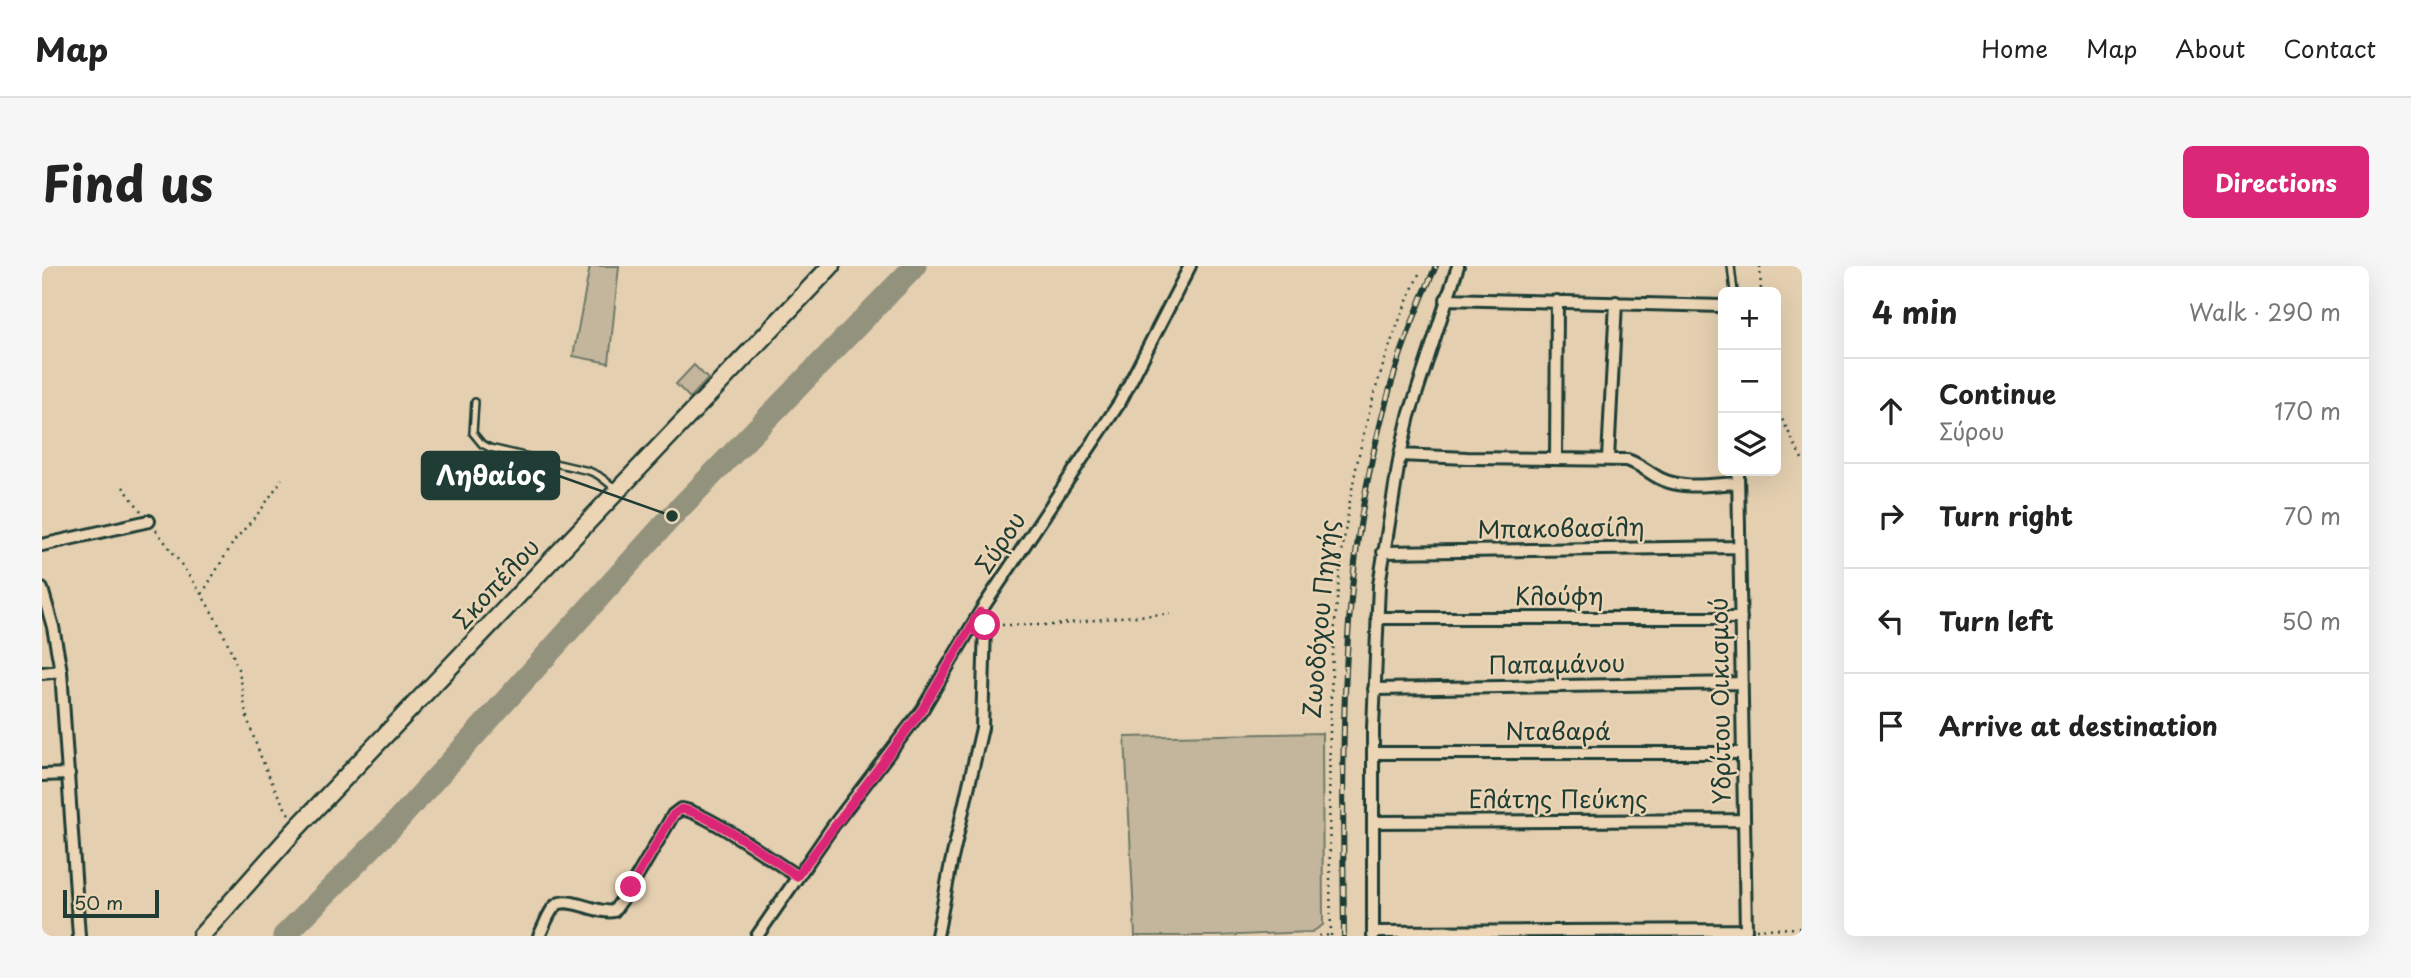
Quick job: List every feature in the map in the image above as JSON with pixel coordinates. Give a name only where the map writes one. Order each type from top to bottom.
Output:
[{"type":"main road","name":"Σκοπέλου","points":[[201,936],[297,828],[831,266]]},
{"type":"street","name":"Σύρου","points":[[757,936],[797,876],[918,716],[980,612],[1120,402],[1190,266]]},
{"type":"street","points":[[1458,266],[1412,406],[1400,455],[1383,552],[1374,689],[1373,934],[1746,930]]},
{"type":"street","points":[[1447,299],[1718,306]]},
{"type":"street","points":[[1556,459],[1558,301]]},
{"type":"street","points":[[1608,459],[1616,302]]},
{"type":"street","points":[[1400,455],[1627,460],[1640,464],[1659,478],[1685,486],[1738,483]]},
{"type":"street","name":"Υδρίτου Οικισμού","points":[[1738,476],[1746,930]]},
{"type":"street","points":[[42,545],[149,521]]},
{"type":"street","name":"Μπακοβασίλη","points":[[1383,552],[1739,547]]},
{"type":"street","points":[[42,589],[61,671],[79,936]]},
{"type":"street","points":[[937,936],[982,728],[985,625],[980,612]]},
{"type":"street","name":"Κλούφη","points":[[1377,618],[1741,618]]},
{"type":"street","points":[[42,673],[61,671]]},
{"type":"street","name":"Παπαμάνου","points":[[1374,689],[1742,683]]},
{"type":"street","name":"Νταβαρά","points":[[1374,753],[1743,752]]},
{"type":"street","points":[[42,775],[69,774]]},
{"type":"street","points":[[539,936],[551,910],[561,902],[606,912],[614,911],[673,815],[681,809],[692,812],[722,829],[797,876]]},
{"type":"street","name":"Ελάτης Πεύκης","points":[[1373,822],[1744,820]]},
{"type":"lane","points":[[1731,266],[1733,287]]},
{"type":"lane","points":[[475,402],[473,433],[482,443],[498,450],[589,471],[617,490]]},
{"type":"path","points":[[1760,266],[1761,287]]},
{"type":"path","name":"Ζωοδόχου Πηγής","points":[[1331,936],[1329,719],[1338,574],[1349,501],[1372,401],[1402,309],[1419,274]]},
{"type":"path","points":[[1779,413],[1802,459]]},
{"type":"path","points":[[202,594],[234,541],[261,510],[282,479]]},
{"type":"path","points":[[123,487],[202,594],[225,636],[239,672],[247,714],[264,765],[297,828]]},
{"type":"path","points":[[985,625],[1053,625],[1170,614]]},
{"type":"path","points":[[1746,930],[1802,928]]},
{"type":"path","points":[[1319,936],[1331,936]]},
{"type":"shaded area","points":[[590,266],[619,266],[609,363],[573,356]]},
{"type":"shaded area","points":[[694,365],[708,379],[690,398],[676,384]]},
{"type":"shaded area","points":[[1322,733],[1323,925],[1312,932],[1135,936],[1125,737]]},
{"type":"waterway","points":[[284,936],[391,828],[672,516],[915,266]]},
{"type":"railway","points":[[1344,936],[1343,764],[1346,679],[1351,595],[1362,512],[1379,429],[1403,347],[1436,266]]},
{"type":"place","name":"Ληθαίος","points":[[672,516]]},
{"type":"route","points":[[631,887],[673,815],[681,809],[692,812],[722,829],[797,876],[922,710],[980,612],[985,625]]}]
